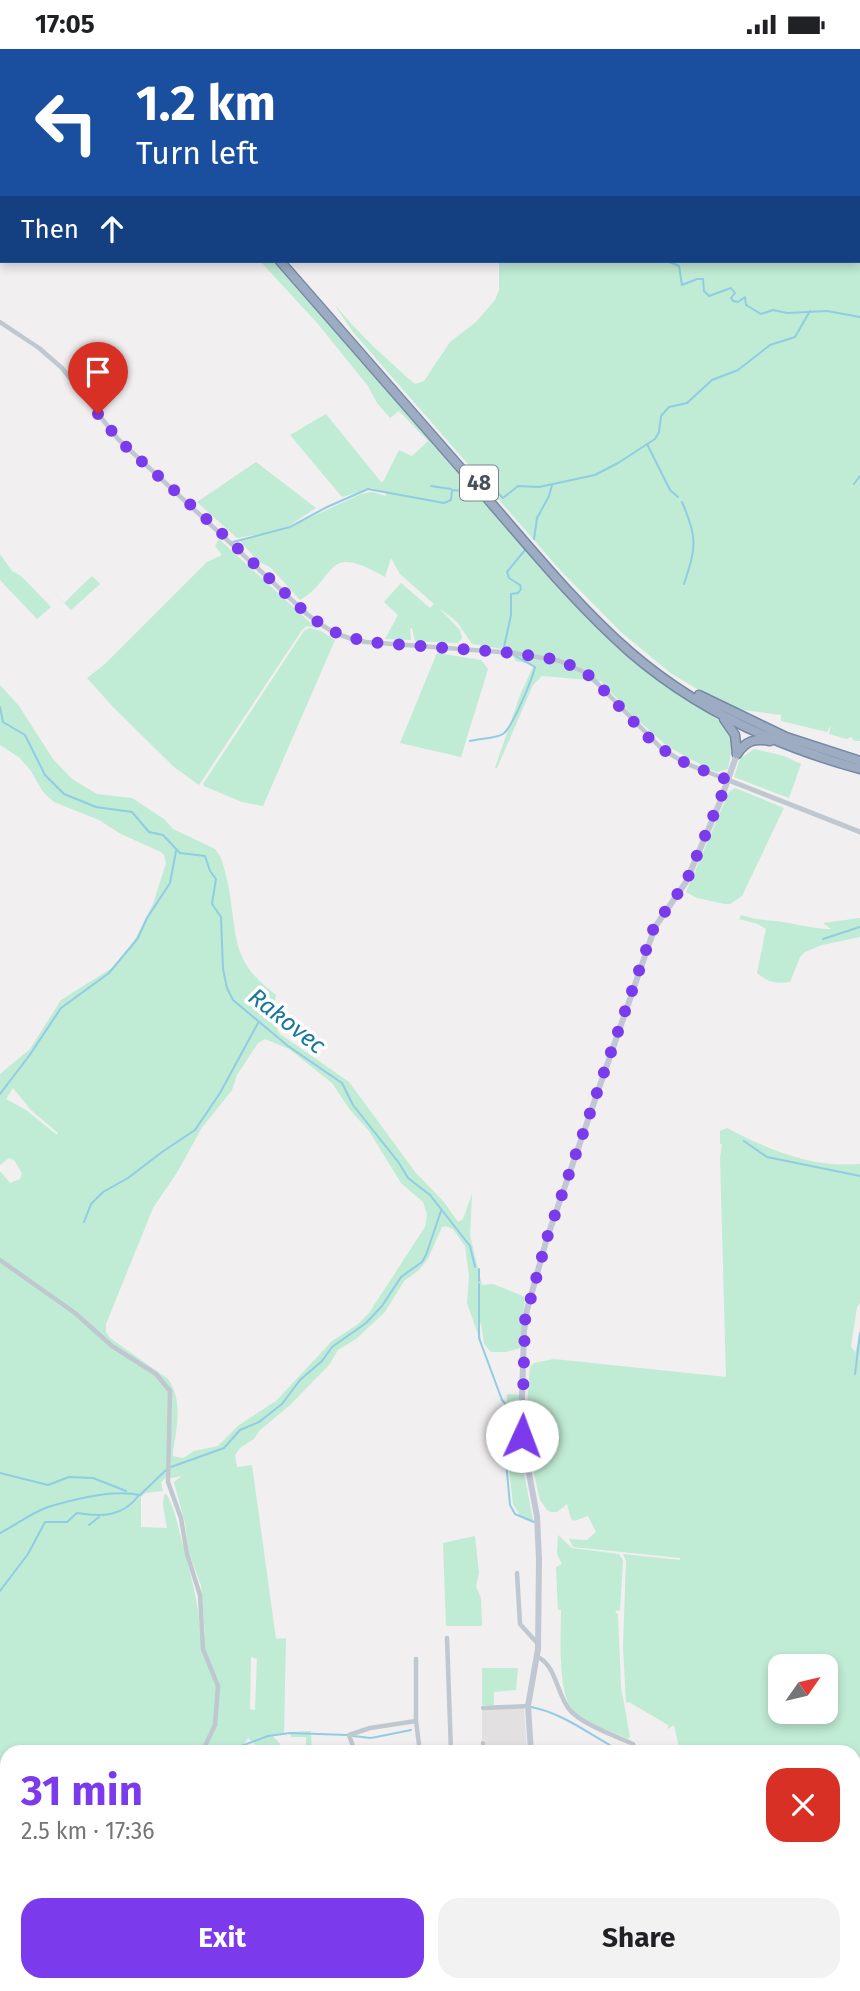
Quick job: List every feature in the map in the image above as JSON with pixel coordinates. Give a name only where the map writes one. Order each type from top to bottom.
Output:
[{"type":"highway","name":"48","points":[[282,263],[584,607],[638,658],[731,726],[737,739],[737,754]]},
{"type":"highway","name":"48","points":[[288,263],[558,573],[603,621],[635,650],[688,689],[721,707],[786,737],[860,761]]},
{"type":"highway","name":"48","points":[[706,706],[783,743],[860,769]]},
{"type":"highway","name":"48","points":[[737,754],[745,744],[753,740],[783,743]]},
{"type":"main road","points":[[531,1745],[528,1706],[538,1657],[538,1521],[522,1431],[524,1331],[527,1310],[554,1218],[654,927],[686,882],[737,754]]},
{"type":"street","points":[[0,322],[62,368],[118,439],[307,614],[331,631],[366,642],[514,653],[560,660],[586,673],[648,737],[687,764],[860,832]]},
{"type":"street","points":[[0,1259],[75,1313],[112,1346],[156,1374],[170,1391],[168,1482],[181,1518],[187,1554],[200,1595],[204,1649],[218,1686],[215,1725],[205,1745]]},
{"type":"street","points":[[517,1573],[520,1624],[538,1644]]},
{"type":"street","points":[[447,1638],[451,1745]]},
{"type":"street","points":[[538,1657],[549,1669],[561,1689],[566,1706],[575,1716],[633,1745]]},
{"type":"street","points":[[416,1659],[416,1721],[419,1745]]},
{"type":"street","points":[[483,1708],[528,1706]]},
{"type":"street","points":[[353,1745],[349,1735],[370,1728],[416,1721]]},
{"type":"shaded area","points":[[524,1708],[527,1745],[485,1745],[485,1740],[482,1740],[482,1709]]},
{"type":"green space","points":[[262,263],[277,263],[582,610],[724,725],[733,742],[728,769],[717,772],[667,746],[630,713],[601,681],[542,676],[533,685],[495,768],[520,695],[534,665],[516,661],[509,650],[472,644],[457,622],[438,607],[460,630],[462,638],[458,643],[415,641],[412,628],[411,640],[385,639],[398,615],[384,602],[401,583],[430,608],[434,604],[400,574],[391,558],[385,577],[351,562],[341,563],[300,600],[271,568],[258,561],[239,540],[279,531],[237,538],[197,502],[256,462],[316,508],[281,531],[361,494],[372,492],[386,496],[386,493],[372,488],[342,497],[290,435],[326,414],[381,482],[399,450],[412,456],[428,441],[399,411],[390,418],[318,324]]},
{"type":"green space","points":[[499,263],[860,263],[860,741],[829,734],[831,725],[827,732],[781,721],[781,715],[729,708],[672,674],[621,632],[561,571],[352,331],[335,305],[415,384],[424,381],[450,342],[476,322],[495,300],[499,290]]},
{"type":"green space","points":[[219,539],[316,628],[307,626],[302,630],[199,785],[174,767],[87,678],[105,664],[207,562],[222,555],[215,546]]},
{"type":"green space","points":[[0,554],[12,571],[21,576],[51,607],[37,619],[0,580]]},
{"type":"green space","points":[[92,576],[100,584],[71,610],[64,603]]},
{"type":"green space","points":[[309,628],[321,631],[335,640],[263,806],[242,802],[204,786],[304,631]]},
{"type":"green space","points":[[437,653],[481,660],[488,669],[461,757],[400,743]]},
{"type":"green space","points":[[0,685],[19,706],[53,759],[72,779],[97,794],[132,798],[164,819],[173,829],[215,849],[226,875],[238,946],[250,970],[276,995],[273,1010],[275,1025],[280,1034],[349,1082],[416,1173],[444,1202],[458,1222],[463,1219],[472,1194],[470,1235],[482,1285],[493,1284],[525,1299],[520,1348],[491,1352],[484,1344],[481,1323],[479,1327],[482,1346],[467,1303],[469,1276],[465,1246],[453,1229],[442,1227],[428,1259],[404,1281],[385,1312],[356,1339],[338,1350],[329,1365],[290,1405],[235,1455],[237,1467],[252,1465],[276,1639],[286,1638],[284,1734],[273,1736],[280,1745],[256,1745],[248,1738],[244,1745],[0,1745],[0,1171],[10,1183],[20,1179],[22,1173],[14,1160],[9,1158],[0,1165],[0,1074],[30,1049],[61,1000],[112,968],[132,945],[153,904],[166,863],[161,852],[121,834],[99,820],[54,802],[43,792],[20,758],[0,745]],"holes":[[[265,1039],[289,1049],[332,1083],[350,1110],[369,1131],[401,1183],[423,1202],[427,1214],[425,1227],[369,1313],[357,1325],[332,1341],[276,1401],[239,1425],[218,1446],[194,1451],[183,1458],[173,1456],[177,1424],[173,1387],[168,1379],[110,1338],[106,1332],[106,1324],[153,1208],[178,1171],[201,1129],[232,1090],[237,1075],[258,1043]],[[13,1088],[31,1110],[58,1133],[57,1135],[26,1110],[6,1099]],[[169,1475],[171,1478],[182,1476],[174,1482],[185,1523],[189,1553],[201,1585],[205,1636],[200,1634],[193,1583],[176,1516],[167,1495],[164,1494],[163,1506],[167,1528],[141,1527],[141,1497],[145,1493],[163,1491],[161,1482]],[[251,1657],[257,1659],[255,1710],[250,1709]]]},
{"type":"green space","points":[[754,749],[784,756],[801,764],[789,798],[734,777],[740,759]]},
{"type":"green space","points":[[735,788],[784,808],[742,896],[730,904],[725,904],[697,898],[686,892],[729,792]]},
{"type":"green space","points":[[741,915],[831,929],[823,923],[860,918],[860,937],[822,945],[805,952],[800,957],[790,982],[776,982],[757,973],[766,929],[739,919]]},
{"type":"green space","points":[[727,1128],[791,1156],[842,1165],[860,1164],[860,1303],[857,1307],[851,1346],[855,1353],[860,1334],[860,1745],[678,1745],[674,1725],[668,1729],[668,1725],[629,1702],[626,1703],[623,1646],[626,1561],[623,1554],[680,1558],[573,1547],[569,1539],[587,1540],[596,1532],[588,1516],[574,1521],[567,1504],[557,1512],[551,1512],[540,1500],[525,1434],[530,1367],[534,1363],[554,1359],[726,1377],[720,1157],[720,1131]]},
{"type":"green space","points":[[507,1394],[520,1395],[518,1441],[533,1520],[521,1517],[513,1504],[506,1445]]},
{"type":"green space","points":[[558,1535],[572,1548],[619,1554],[623,1560],[620,1610],[615,1611],[618,1615],[621,1687],[630,1737],[628,1739],[586,1721],[574,1712],[569,1704],[561,1664],[561,1610],[558,1610],[556,1567],[562,1564],[557,1554]]},
{"type":"green space","points":[[475,1536],[479,1573],[476,1586],[481,1598],[482,1626],[446,1626],[443,1543]]},
{"type":"green space","points":[[482,1668],[518,1668],[516,1690],[494,1692],[494,1706],[482,1705]]},
{"type":"green space","points":[[311,1731],[312,1745],[306,1745],[306,1737],[291,1737],[291,1732]]},
{"type":"waterway","points":[[672,263],[679,266],[682,285],[703,279],[704,291],[709,296],[731,288],[735,293],[731,298],[733,301],[738,302],[745,297],[746,305],[761,314],[773,310],[787,313],[827,311],[860,317]]},
{"type":"waterway","points":[[495,490],[503,498],[518,486],[539,487],[595,475],[618,463],[655,439],[659,432],[661,416],[669,407],[687,403],[712,380],[738,370],[770,345],[795,337],[810,311]]},
{"type":"waterway","points":[[647,444],[670,490],[678,497]]},
{"type":"waterway","points":[[854,484],[860,476]]},
{"type":"waterway","points":[[534,539],[537,518],[552,485]]},
{"type":"waterway","points":[[431,486],[451,489]]},
{"type":"waterway","points":[[233,542],[290,527],[368,489],[444,503],[451,500],[452,490],[477,492]]},
{"type":"waterway","points":[[682,502],[691,525],[694,543],[684,584]]},
{"type":"waterway","points":[[506,649],[504,647],[511,615],[511,594],[518,593],[521,589],[520,585],[509,578],[507,572],[525,550]]},
{"type":"waterway","points":[[470,741],[503,734],[516,714],[535,667],[512,654]]},
{"type":"waterway","name":"Rakovec","points":[[0,707],[3,722],[25,735],[45,775],[64,794],[96,807],[132,812],[149,832],[163,835],[180,853],[205,856],[216,879],[212,904],[221,917],[223,969],[233,1000],[288,1046],[342,1083],[353,1105],[408,1178],[430,1195],[470,1246],[475,1267]]},
{"type":"waterway","points":[[0,1094],[61,1008],[109,973],[138,938],[147,918],[170,883],[176,851]]},
{"type":"waterway","points":[[823,939],[860,927]]},
{"type":"waterway","points":[[84,1222],[91,1204],[103,1192],[128,1178],[195,1130],[220,1093],[258,1023]]},
{"type":"waterway","points":[[744,1141],[767,1157],[860,1176]]},
{"type":"waterway","points":[[171,1467],[224,1448],[240,1430],[259,1422],[282,1404],[300,1380],[322,1361],[332,1347],[366,1323],[382,1306],[401,1277],[422,1262],[441,1211]]},
{"type":"waterway","name":"Rakovec","points":[[479,1269],[479,1281]]},
{"type":"waterway","name":"Rakovec","points":[[479,1284],[479,1338],[502,1400],[508,1407],[503,1429],[510,1505],[515,1514],[534,1522]]},
{"type":"waterway","points":[[855,1374],[860,1333]]},
{"type":"waterway","points":[[0,1533],[36,1512],[58,1504],[106,1494],[140,1495],[166,1470]]},
{"type":"waterway","points":[[0,1473],[48,1485],[69,1477],[93,1478],[126,1491]]},
{"type":"waterway","points":[[0,1591],[28,1554],[45,1522],[67,1522],[77,1513],[111,1514],[126,1508],[139,1495]]},
{"type":"waterway","points":[[89,1525],[99,1517]]},
{"type":"waterway","points":[[531,1707],[552,1713],[610,1745]]},
{"type":"waterway","points":[[353,1736],[371,1738],[411,1730]]},
{"type":"waterway","points":[[244,1745],[268,1736],[290,1733],[347,1735]]},
{"type":"route","points":[[98,414],[138,458],[322,626],[350,639],[366,642],[514,653],[560,660],[586,673],[662,749],[687,764],[728,780],[686,882],[654,927],[547,1238],[525,1320],[522,1436]]}]
